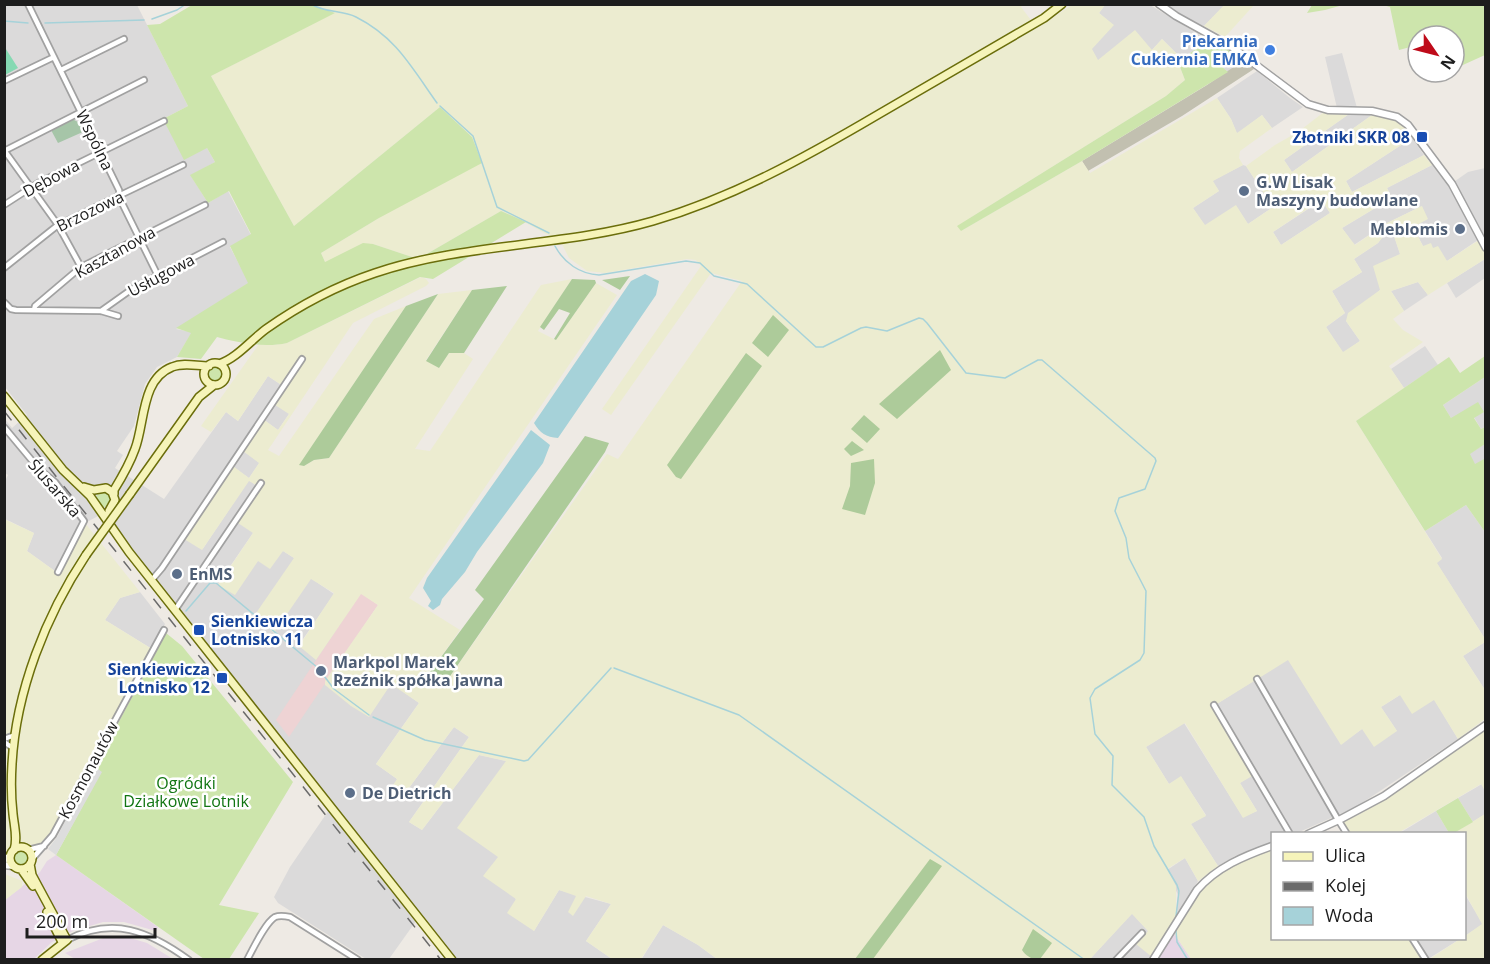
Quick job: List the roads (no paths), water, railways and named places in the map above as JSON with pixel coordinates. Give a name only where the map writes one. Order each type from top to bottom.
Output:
[{"type":"main road","points":[[110,524],[109,511],[115,500],[114,494],[137,444],[149,392],[162,373],[172,367],[219,364],[235,355],[290,312],[344,284],[376,272],[423,260],[630,227],[726,196],[818,149],[1044,18],[1062,4]]},
{"type":"main road","points":[[8,858],[15,832],[11,788],[15,735],[30,675],[46,627],[63,592],[86,555],[199,397],[214,385],[224,381],[226,371],[235,355]]},
{"type":"main road","points":[[219,364],[226,371]]},
{"type":"main road","points":[[192,365],[214,385]]},
{"type":"main road","points":[[199,397],[209,366]]},
{"type":"main road","points":[[4,396],[63,470],[93,499],[94,504],[100,509],[119,540],[452,960]]},
{"type":"main road","points":[[79,485],[97,490],[110,487],[123,473]]},
{"type":"main road","points":[[106,488],[114,494]]},
{"type":"main road","points":[[93,499],[97,490]]},
{"type":"main road","points":[[100,509],[111,507]]},
{"type":"main road","points":[[15,832],[26,849],[31,862],[32,875],[64,941]]},
{"type":"main road","points":[[8,858],[26,849]]},
{"type":"main road","points":[[8,858],[30,880],[64,941]]},
{"type":"main road","points":[[17,868],[31,862]]},
{"type":"main road","points":[[42,960],[64,941]]},
{"type":"street","name":"Wspólna","points":[[28,4],[101,152],[158,276]]},
{"type":"street","points":[[1159,4],[1232,47],[1308,104],[1337,111],[1388,113],[1408,125],[1452,184],[1485,248]]},
{"type":"street","points":[[61,70],[124,39]]},
{"type":"street","points":[[4,81],[54,57]]},
{"type":"street","points":[[81,267],[58,225],[5,150],[144,80]]},
{"type":"street","name":"Dębowa","points":[[4,205],[31,187],[164,121]]},
{"type":"street","name":"Brzozowa","points":[[4,268],[58,225],[183,165]]},
{"type":"street","name":"Kasztanowa","points":[[34,310],[35,306],[81,267],[205,205]]},
{"type":"street","name":"Usługowa","points":[[101,311],[132,289],[224,242]]},
{"type":"street","points":[[4,302],[11,309],[101,311],[118,316]]},
{"type":"street","points":[[151,581],[302,359]]},
{"type":"street","name":"Ślusarska","points":[[4,427],[39,469],[55,482],[84,521],[58,572]]},
{"type":"street","points":[[175,610],[261,483]]},
{"type":"street","name":"Kosmonautów","points":[[31,862],[53,836],[164,630]]},
{"type":"street","points":[[1257,679],[1346,832]]},
{"type":"street","points":[[1214,705],[1289,832]]},
{"type":"street","points":[[1312,832],[1384,796],[1485,725]]},
{"type":"street","points":[[14,748],[4,740],[15,735]]},
{"type":"street","points":[[26,849],[44,846]]},
{"type":"street","points":[[1154,960],[1204,881],[1235,860],[1271,846]]},
{"type":"street","points":[[247,960],[268,924],[275,918],[284,916],[290,917],[358,960]]},
{"type":"street","points":[[64,941],[87,931],[123,928],[141,932],[162,941],[189,960]]},
{"type":"street","points":[[1116,960],[1142,933]]},
{"type":"street","points":[[1414,940],[1426,960]]},
{"type":"water","points":[[645,274],[659,281],[656,295],[558,438],[544,434],[534,423],[631,281]]},
{"type":"water","points":[[531,430],[550,445],[543,463],[477,552],[465,572],[442,599],[440,605],[433,610],[428,606],[431,601],[423,588],[427,578]]},
{"type":"waterway","points":[[152,19],[177,10],[186,4]]},
{"type":"waterway","points":[[311,4],[356,17],[382,34],[402,54],[437,103]]},
{"type":"waterway","points":[[45,23],[144,20]]},
{"type":"waterway","points":[[4,21],[28,23]]},
{"type":"waterway","points":[[440,106],[473,136],[497,207],[549,233]]},
{"type":"waterway","points":[[555,246],[563,258],[579,270],[599,275],[686,261],[700,263],[714,276],[747,284],[816,347],[823,347],[861,328],[887,331],[919,318],[927,323],[966,373],[1005,378],[1042,360],[1155,458],[1156,461],[1145,489],[1119,498],[1115,511],[1126,538],[1129,558],[1146,591],[1144,653],[1140,660],[1095,689],[1090,698],[1095,734],[1113,756],[1112,785],[1144,817],[1154,846],[1177,885],[1179,891],[1176,916]]},
{"type":"waterway","points":[[186,611],[210,583],[216,583],[318,668],[334,689],[369,715]]},
{"type":"waterway","points":[[373,717],[425,740],[524,761],[528,760],[611,668]]},
{"type":"waterway","points":[[614,668],[739,715],[1085,960]]},
{"type":"waterway","points":[[1176,931],[1177,942],[1188,960]]},
{"type":"railway","points":[[4,411],[441,960]]},
{"type":"place","name":"Piekarnia Cukiernia EMKA","points":[[1270,50]]},
{"type":"place","name":"Złotniki SKR 08","points":[[1422,137]]},
{"type":"place","name":"G.W Lisak Maszyny budowlane","points":[[1244,191]]},
{"type":"place","name":"Meblomis","points":[[1460,229]]},
{"type":"place","name":"EnMS","points":[[177,574]]},
{"type":"place","name":"Sienkiewicza Lotnisko 11","points":[[199,630]]},
{"type":"place","name":"Markpol Marek Rzeźnik spółka jawna","points":[[321,671]]},
{"type":"place","name":"Sienkiewicza Lotnisko 12","points":[[222,678]]},
{"type":"place","name":"De Dietrich","points":[[350,793]]},
{"type":"park label","name":"Ogródki Działkowe Lotnik","points":[[186,792]]}]
